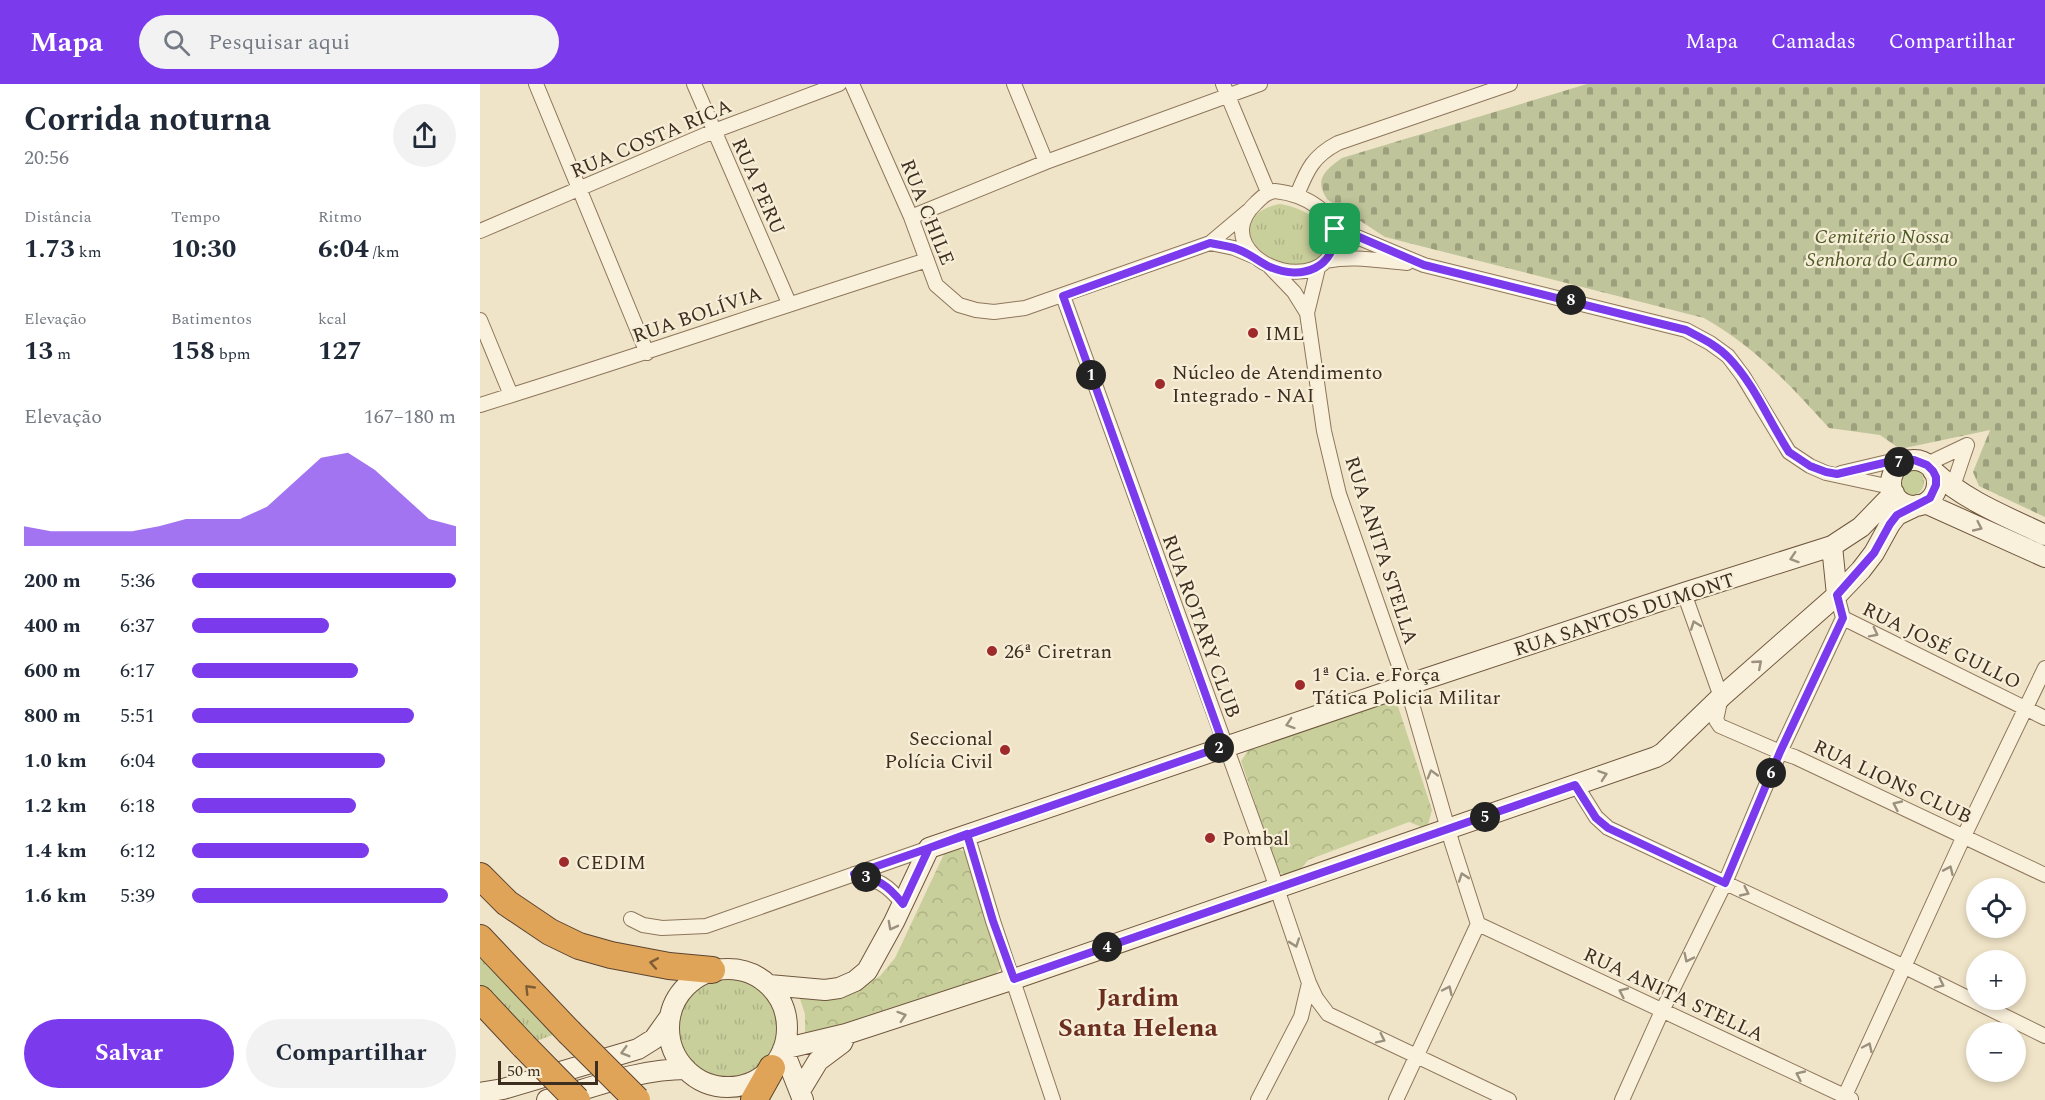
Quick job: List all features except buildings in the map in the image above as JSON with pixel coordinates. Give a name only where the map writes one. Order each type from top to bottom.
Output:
[{"type":"highway","points":[[480,876],[507,903],[550,932],[579,946],[648,962],[712,970]]},
{"type":"highway","points":[[480,938],[637,1100]]},
{"type":"highway","points":[[480,999],[577,1100]]},
{"type":"highway","points":[[754,1100],[778,1058]]},
{"type":"street","points":[[536,84],[647,352]]},
{"type":"street","name":"RUA PERU","points":[[694,84],[789,303]]},
{"type":"street","name":"RUA COSTA RICA","points":[[480,231],[714,131],[839,84]]},
{"type":"street","name":"RUA CHILE","points":[[852,84],[911,217],[936,285],[959,305],[993,312],[1025,308],[1210,243]]},
{"type":"street","points":[[1014,84],[1046,162]]},
{"type":"street","points":[[911,217],[1225,89],[1260,84]]},
{"type":"street","points":[[1297,195],[1312,162],[1323,150],[1510,84]]},
{"type":"street","points":[[1225,89],[1268,192]]},
{"type":"street","points":[[1210,243],[1268,192],[1275,191],[1297,195],[1319,208],[1330,219],[1352,234],[1424,265]]},
{"type":"street","points":[[1248,210],[1242,228],[1247,248],[1270,267],[1294,292],[1307,313]]},
{"type":"street","points":[[1307,313],[1322,264],[1332,251],[1335,241],[1335,229],[1330,219]]},
{"type":"street","points":[[1210,243],[1253,255]]},
{"type":"street","points":[[1270,267],[1290,272],[1305,272],[1343,257],[1363,257],[1424,265],[1686,330],[1728,356],[1743,376],[1789,452],[1810,466],[1892,490],[1904,503],[1921,504],[2045,558]]},
{"type":"street","name":"RUA BOLÍVIA","points":[[480,405],[927,260]]},
{"type":"street","name":"RUA ROTARY CLUB","points":[[1063,296],[1309,983],[1316,998],[1328,1014]]},
{"type":"street","name":"RUA ANITA STELLA","points":[[1307,313],[1324,431],[1339,494],[1406,686],[1478,924],[1847,1099]]},
{"type":"street","points":[[480,320],[511,396]]},
{"type":"street","points":[[1930,468],[1967,446],[1952,489]]},
{"type":"street","points":[[1837,474],[1884,462],[1914,460],[1930,468],[1952,489],[2045,535]]},
{"type":"street","points":[[1892,490],[1893,474],[1903,462]]},
{"type":"street","points":[[778,1058],[787,1032],[786,1015],[780,999],[769,985],[757,976],[742,970],[712,970],[697,977],[684,988],[674,1002],[669,1018],[669,1036],[675,1054],[686,1070],[702,1081],[720,1086],[739,1086],[757,1079],[778,1058],[1014,979],[1656,757],[1837,595],[1874,553],[1897,515],[1930,498],[1936,485],[1930,468]]},
{"type":"street","name":"RUA SANTOS DUMONT","points":[[631,919],[642,925],[662,928],[706,926],[1224,746],[1832,546],[1862,527],[1892,490]]},
{"type":"street","points":[[1832,546],[1837,595]]},
{"type":"street","name":"RUA LIONS CLUB","points":[[1684,593],[1721,697],[1716,720],[1720,726],[1795,757],[2045,875]]},
{"type":"street","name":"RUA JOSÉ GULLO","points":[[1837,595],[1843,618],[2045,718]]},
{"type":"street","points":[[1622,1100],[1662,1011],[1725,883],[1780,752],[1843,618]]},
{"type":"street","points":[[1847,1099],[1964,836],[2045,668]]},
{"type":"street","points":[[1575,785],[1596,818],[1608,828],[1905,967],[2045,1036]]},
{"type":"street","points":[[967,834],[993,921],[1053,1100]]},
{"type":"street","points":[[769,985],[825,990],[839,988],[855,981],[867,971],[903,904],[929,848]]},
{"type":"street","points":[[854,874],[880,881],[903,904]]},
{"type":"street","points":[[1396,1100],[1478,924]]},
{"type":"street","points":[[1258,1100],[1301,1017],[1309,983]]},
{"type":"street","points":[[1301,1017],[1328,1014],[1509,1100]]},
{"type":"street","points":[[480,1093],[502,1089],[638,1049],[654,1039],[669,1018]]},
{"type":"street","points":[[802,1095],[818,1060],[842,1043],[846,1034]]},
{"type":"street","points":[[778,1058],[802,1095]]},
{"type":"street","points":[[548,1100],[642,1074],[667,1069],[686,1070]]},
{"type":"green space","name":"Cemitério Nossa Senhora do Carmo","points":[[1587,84],[2045,84],[2045,517],[1979,486],[1973,472],[1990,430],[1900,449],[1880,435],[1829,428],[1756,354],[1704,318],[1385,237],[1328,200],[1321,187],[1326,171],[1342,158]]},
{"type":"green space","points":[[1279,204],[1307,213],[1322,225],[1327,233],[1328,242],[1323,254],[1316,261],[1293,264],[1277,260],[1264,253],[1254,243],[1249,232],[1251,221],[1261,211]]},
{"type":"green space","points":[[1910,468],[1920,472],[1924,482],[1920,492],[1910,496],[1900,492],[1896,482],[1900,472]]},
{"type":"green space","points":[[1394,698],[1432,810],[1428,825],[1424,828],[1409,822],[1308,860],[1291,875],[1278,871],[1241,761],[1249,749]]},
{"type":"green space","points":[[957,848],[968,856],[1003,963],[1000,969],[994,976],[859,1022],[805,1036],[805,1014],[798,993],[838,996],[860,989],[880,976],[895,958],[944,854]]},
{"type":"green space","points":[[480,952],[558,1033],[534,1042],[480,988]]},
{"type":"green space","points":[[727,975],[747,979],[764,990],[775,1007],[779,1027],[775,1047],[764,1064],[747,1075],[727,1079],[707,1075],[690,1064],[679,1047],[675,1027],[679,1007],[690,990],[707,979]]},
{"type":"place","name":"IML","points":[[1253,333]]},
{"type":"place","name":"Núcleo de Atendimento Integrado - NAI","points":[[1160,384]]},
{"type":"place","name":"26ª Ciretran","points":[[992,651]]},
{"type":"place","name":"1ª Cia. e Força Tática Policia Militar","points":[[1300,685]]},
{"type":"place","name":"Seccional Polícia Civil","points":[[1005,750]]},
{"type":"place","name":"Pombal","points":[[1210,838]]},
{"type":"place","name":"CEDIM","points":[[564,862]]},
{"type":"district","name":"Jardim Santa Helena","points":[[1138,1012]]},
{"type":"route","points":[[1335,229],[1330,219],[1352,234],[1424,265],[1686,330],[1728,356],[1743,376],[1789,452],[1800,460],[1810,466],[1837,474],[1892,461],[1921,461],[1933,471],[1936,477],[1934,492],[1924,503],[1897,515],[1874,553],[1837,595],[1843,618],[1780,752],[1725,883],[1608,828],[1596,818],[1575,785],[1014,979],[974,863],[967,834],[929,848],[903,904],[880,881],[854,874],[967,834],[1224,746],[1063,296],[1210,243],[1253,255],[1270,267],[1290,272],[1305,272],[1318,268],[1326,261],[1335,241],[1335,229]]}]
